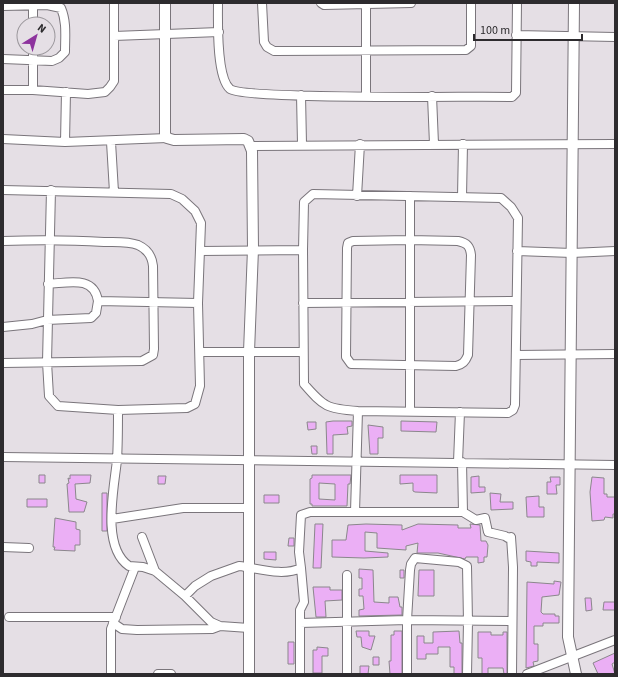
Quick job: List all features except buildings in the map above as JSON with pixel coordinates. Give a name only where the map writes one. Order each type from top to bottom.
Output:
[{"type":"street","points":[[3,90],[33,90],[88,94],[105,92],[114,81],[114,3]]},
{"type":"street","points":[[165,3],[165,134],[167,138]]},
{"type":"street","points":[[218,3],[219,59],[223,76],[230,89],[246,93],[300,95],[512,97],[515,95],[517,3]]},
{"type":"street","points":[[262,3],[264,42],[267,47],[274,51],[469,49],[471,46],[471,3]]},
{"type":"street","points":[[321,3],[324,5],[411,3]]},
{"type":"street","points":[[366,3],[366,96]]},
{"type":"street","points":[[574,3],[568,637],[571,657],[576,674]]},
{"type":"street","points":[[33,4],[33,16]]},
{"type":"street","points":[[3,6],[33,4],[61,8],[65,32],[65,52],[52,61],[3,59]]},
{"type":"street","points":[[114,36],[219,32]]},
{"type":"street","points":[[516,35],[615,37]]},
{"type":"street","points":[[33,56],[33,90]]},
{"type":"street","points":[[64,142],[66,92]]},
{"type":"street","points":[[300,95],[302,144]]},
{"type":"street","points":[[432,96],[434,144]]},
{"type":"street","points":[[3,139],[64,142],[112,142],[167,138],[174,140],[244,139],[251,146],[253,175],[253,249],[249,352],[249,674]]},
{"type":"street","points":[[112,142],[114,192]]},
{"type":"street","points":[[251,146],[302,144],[615,144]]},
{"type":"street","points":[[357,196],[360,144]]},
{"type":"street","points":[[462,197],[463,144]]},
{"type":"street","points":[[3,190],[50,190],[171,194],[182,199],[195,211],[201,224],[198,303],[200,386],[195,404],[187,408],[118,410],[58,406],[49,396],[47,320],[50,190]]},
{"type":"street","points":[[313,194],[462,197],[501,198],[511,206],[518,218],[515,405],[513,410],[508,413],[358,411],[338,410],[326,406],[316,398],[304,384],[304,202],[313,194]]},
{"type":"street","points":[[410,196],[410,411]]},
{"type":"street","points":[[3,241],[49,240],[137,245],[147,251],[152,259],[154,302],[154,349],[152,355],[148,359],[142,361],[124,362],[3,363]]},
{"type":"street","points":[[353,240],[458,241],[465,243],[470,247],[471,255],[470,301],[468,355],[461,365],[355,365],[348,362],[346,357],[346,248],[353,240]]},
{"type":"street","points":[[200,251],[253,249],[303,250]]},
{"type":"street","points":[[518,251],[572,253],[615,250]]},
{"type":"street","points":[[3,328],[32,324],[47,320],[91,318],[96,313],[98,302],[95,290],[89,284],[48,284]]},
{"type":"street","points":[[303,303],[516,301]]},
{"type":"street","points":[[98,302],[198,303]]},
{"type":"street","points":[[200,352],[303,352]]},
{"type":"street","points":[[516,355],[615,354]]},
{"type":"street","points":[[118,410],[117,459],[112,519],[114,540],[120,559],[129,566],[143,567],[155,572],[185,596],[210,622],[220,626],[249,628]]},
{"type":"street","points":[[355,512],[358,411]]},
{"type":"street","points":[[460,412],[460,462],[463,512]]},
{"type":"street","points":[[3,458],[460,462],[615,465]]},
{"type":"street","points":[[112,519],[183,508],[250,508]]},
{"type":"street","points":[[300,674],[300,610],[304,602],[299,552],[301,515],[310,512],[463,512],[476,520],[485,518],[488,532],[508,538],[511,537],[513,549],[512,674]]},
{"type":"street","points":[[142,537],[155,572]]},
{"type":"street","points":[[3,547],[29,548]]},
{"type":"street","points":[[407,674],[407,620],[410,570],[411,564],[415,558],[465,564],[467,574],[468,622],[467,674]]},
{"type":"street","points":[[185,596],[195,586],[211,576],[225,572],[233,566],[282,572],[293,572],[301,568]]},
{"type":"street","points":[[111,674],[109,635],[135,567]]},
{"type":"street","points":[[347,575],[347,674]]},
{"type":"street","points":[[9,617],[114,620],[122,629],[137,630],[212,629],[220,626]]},
{"type":"street","points":[[300,623],[346,620],[468,622],[512,621]]},
{"type":"street","points":[[527,674],[615,640]]},
{"type":"street","points":[[158,674],[171,674]]}]
